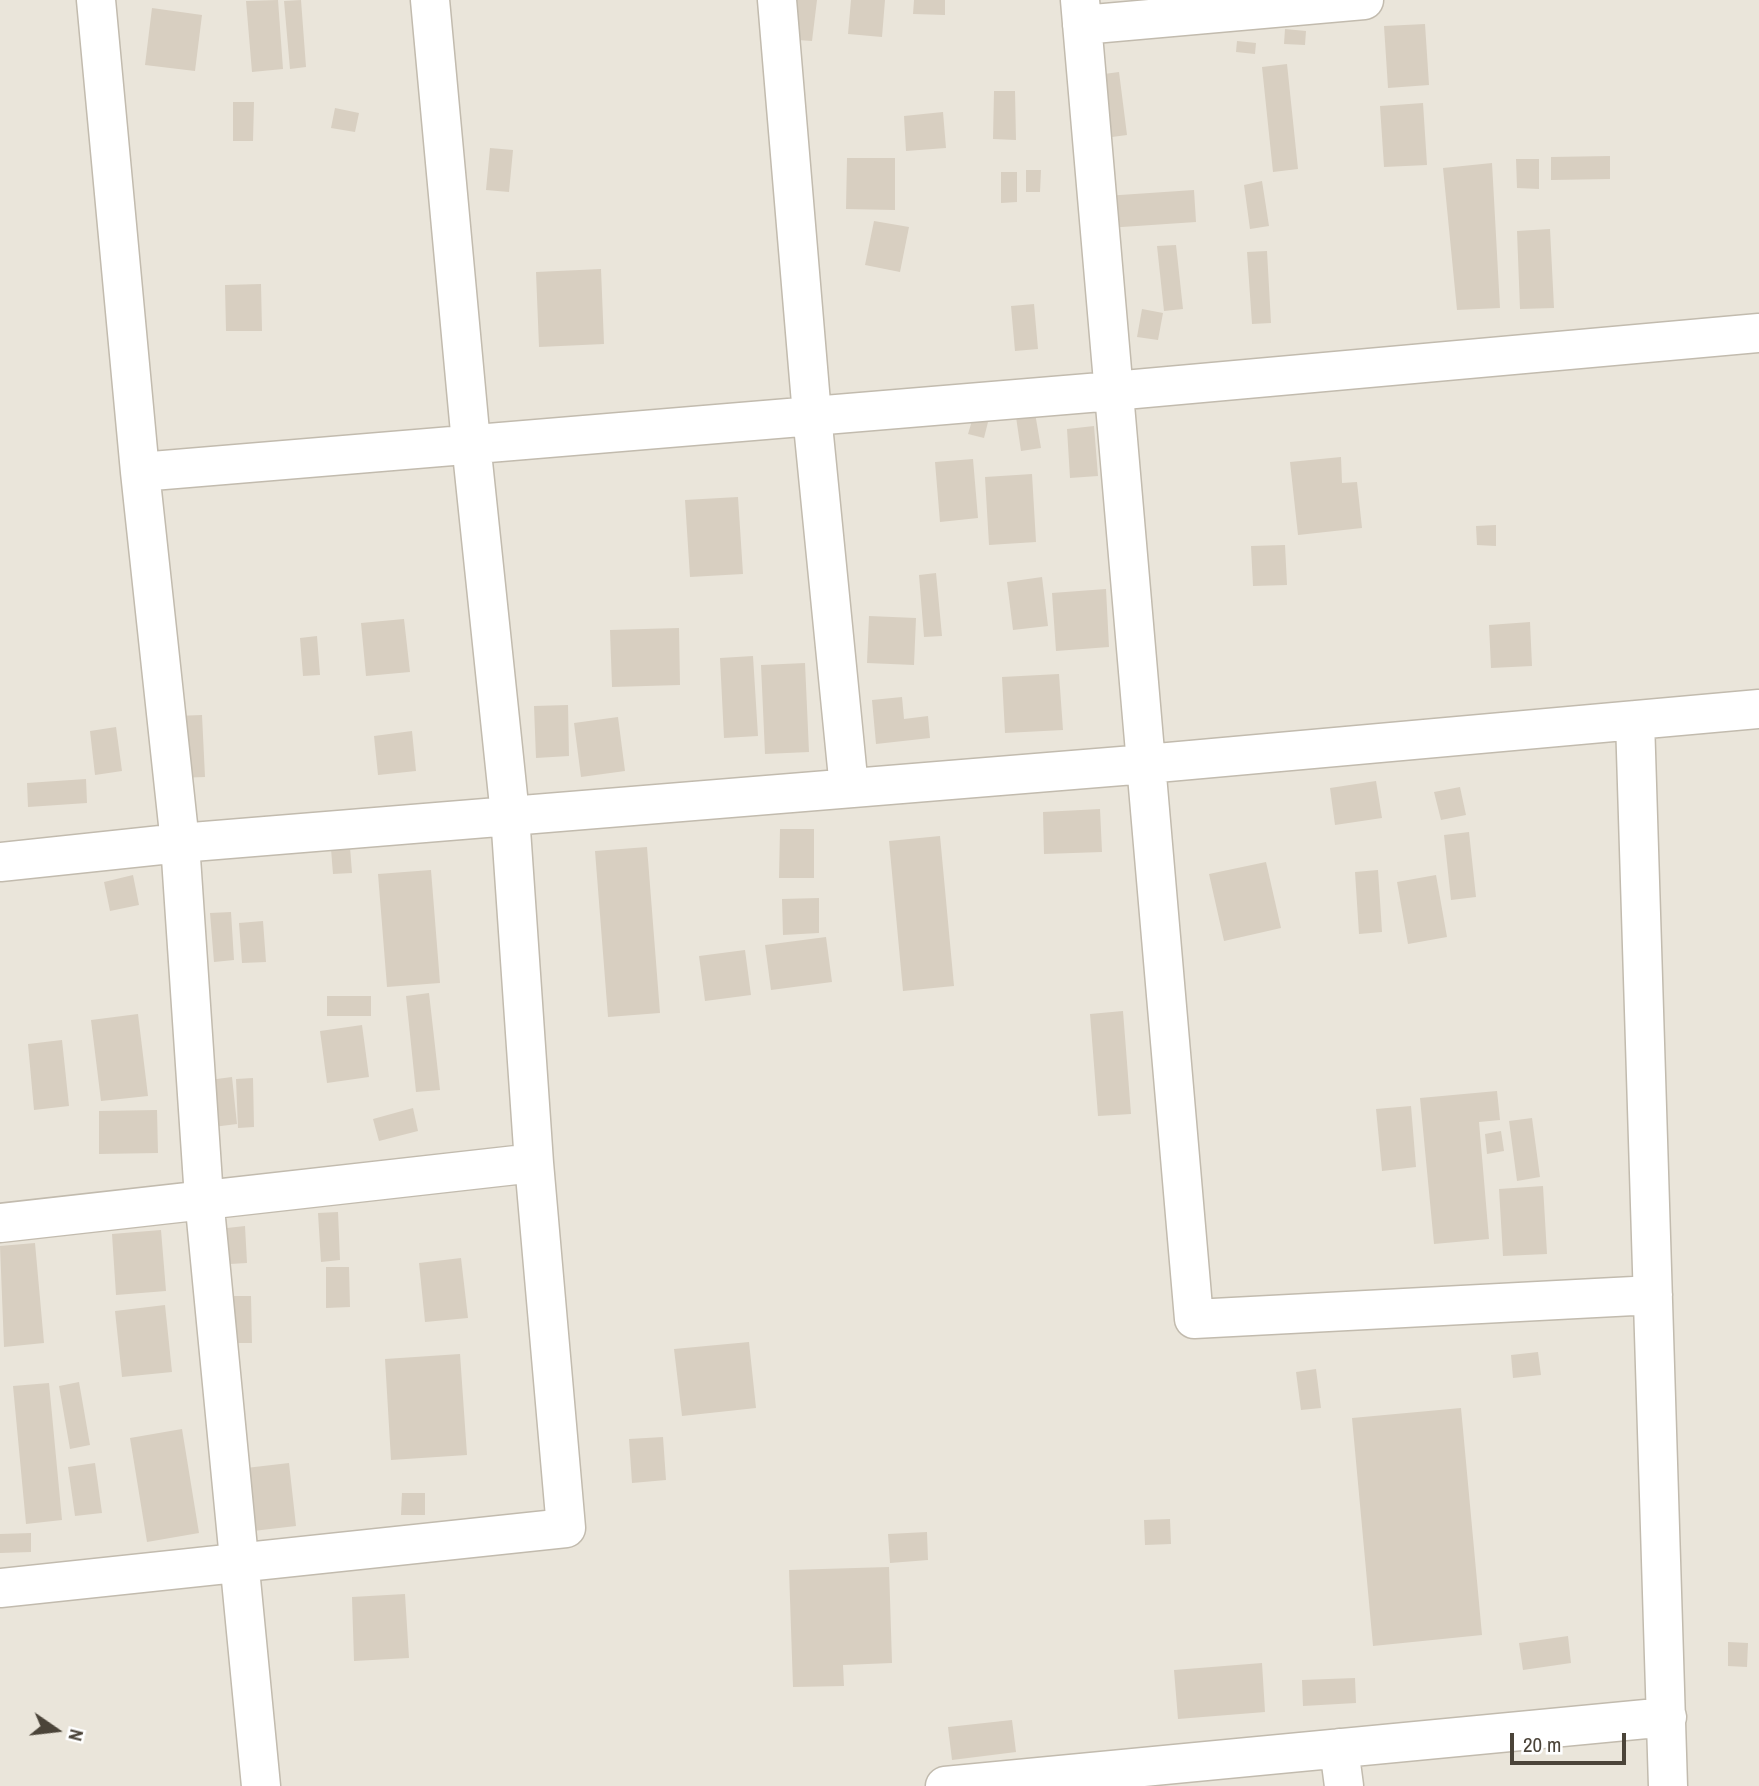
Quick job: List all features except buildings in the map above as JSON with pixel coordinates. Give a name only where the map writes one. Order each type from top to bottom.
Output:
[{"type":"street","points":[[96,0],[140,472],[180,843],[204,1198],[261,1786]]},
{"type":"street","points":[[0,1588],[240,1560],[566,1528],[534,1163],[510,815],[471,443],[430,0]]},
{"type":"street","points":[[777,0],[812,415],[849,788]]},
{"type":"street","points":[[1364,0],[1081,13],[1194,1319],[1653,1295]]},
{"type":"street","points":[[140,472],[1113,391],[1759,333]]},
{"type":"street","points":[[0,862],[180,843],[1146,764],[1759,709]]},
{"type":"street","points":[[1635,720],[1668,1786]]},
{"type":"street","points":[[0,1223],[534,1163]]},
{"type":"street","points":[[945,1786],[1667,1717]]},
{"type":"street","points":[[1339,1748],[1344,1786]]},
{"type":"shaded area","points":[[0,0],[1759,0],[1759,1786],[0,1786]]}]
